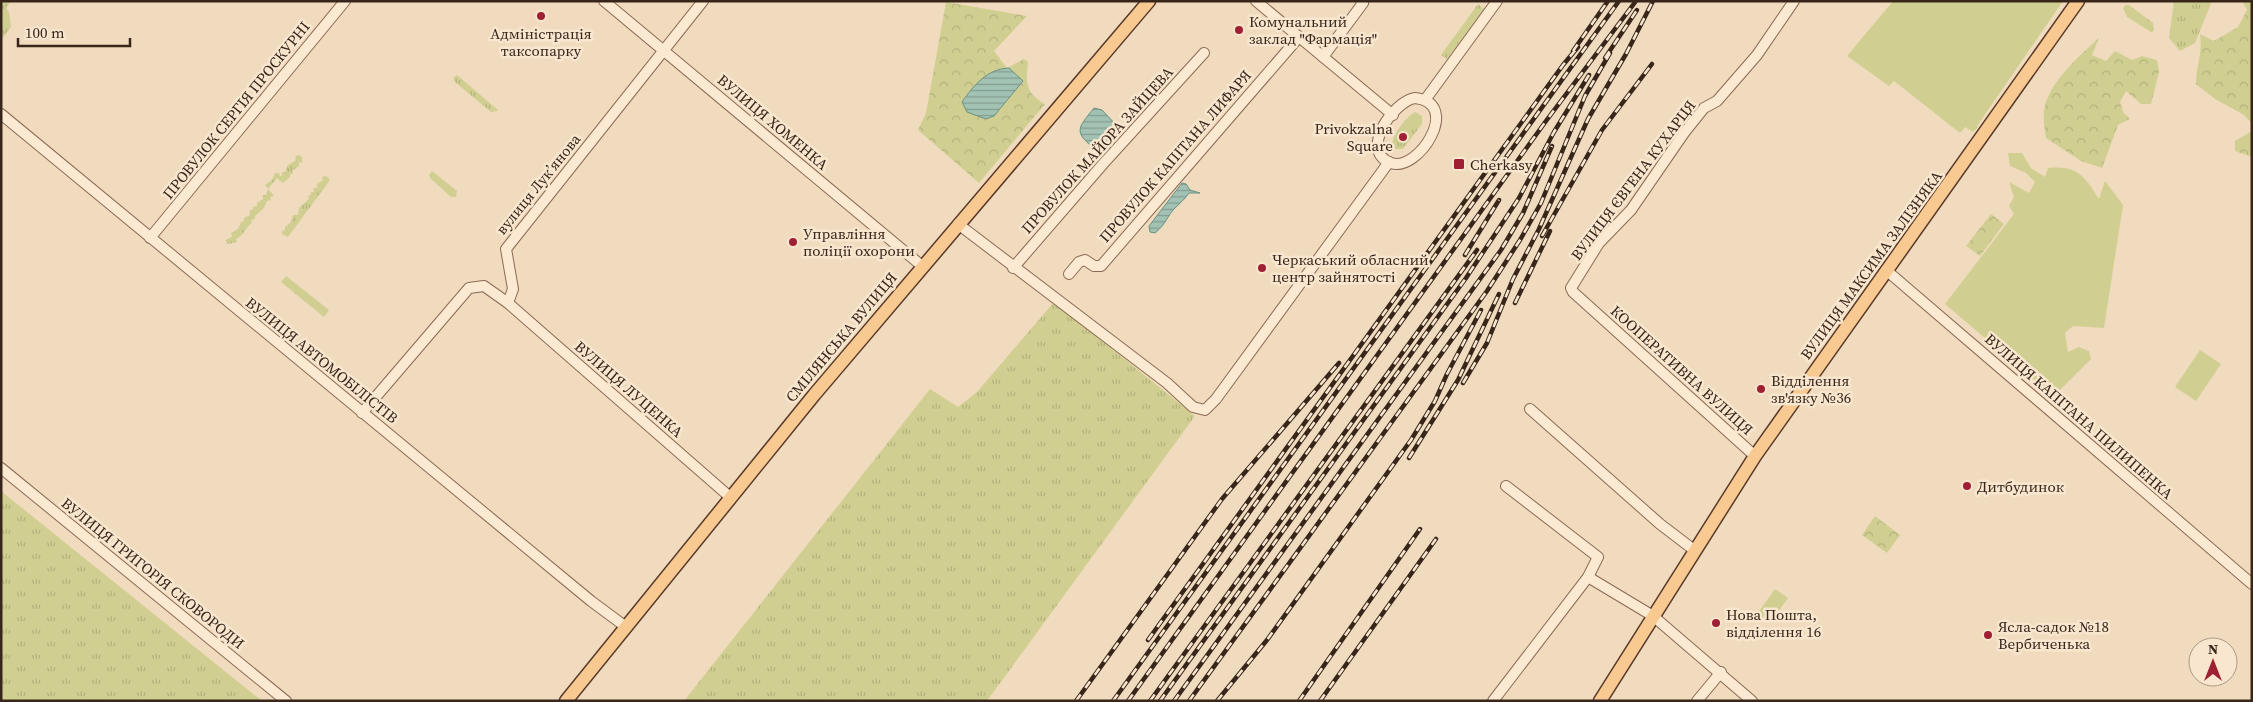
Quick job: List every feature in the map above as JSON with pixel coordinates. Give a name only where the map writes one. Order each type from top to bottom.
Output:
[{"type":"main road","name":"СМІЛЯНСЬКА ВУЛИЦЯ","points":[[566,701],[730,497],[922,266],[1149,1]]},
{"type":"main road","name":"ВУЛИЦЯ МАКСИМА ЗАЛІЗНЯКА","points":[[1600,701],[1652,616],[1755,456],[2078,1]]},
{"type":"street","name":"ПРОВУЛОК СЕРГІЯ ПРОСКУРНІ","points":[[150,238],[345,1]]},
{"type":"street","name":"ВУЛИЦЯ ХОМЕНКА","points":[[604,1],[922,266]]},
{"type":"street","name":"вулиця Лукʼянова","points":[[508,304],[513,289],[506,248],[703,1]]},
{"type":"street","points":[[1256,1],[1392,115]]},
{"type":"street","points":[[1322,56],[1363,3],[1361,1]]},
{"type":"street","points":[[1425,100],[1497,1]]},
{"type":"street","name":"ВУЛИЦЯ ЄВГЕНА КУХАРЦЯ","points":[[1590,307],[1571,288],[1599,243],[1630,210],[1704,108],[1717,101],[1757,55],[1794,1]]},
{"type":"street","name":"ПРОВУЛОК КАПІТАНА ЛИФАРЯ","points":[[1069,274],[1079,262],[1085,260],[1094,266],[1101,266],[1298,37]]},
{"type":"street","name":"ПРОВУЛОК МАЙОРА ЗАЙЦЕВА","points":[[1013,268],[1103,164],[1204,53]]},
{"type":"street","points":[[1415,98],[1425,100],[1432,105],[1436,113],[1437,122],[1434,131],[1412,160],[1399,164],[1389,162],[1380,153],[1377,140],[1392,115],[1406,100],[1415,98]]},
{"type":"street","name":"ВУЛИЦЯ АВТОМОБІЛІСТІВ","points":[[1,114],[362,413],[626,627]]},
{"type":"street","points":[[958,224],[1013,268],[1167,383],[1193,407],[1205,410],[1216,399],[1389,162]]},
{"type":"street","name":"ВУЛИЦЯ КАПІТАНА ПИЛИПЕНКА","points":[[1886,270],[2252,584]]},
{"type":"street","points":[[362,413],[469,288],[484,286],[508,304]]},
{"type":"street","name":"ВУЛИЦЯ ЛУЦЕНКА","points":[[508,304],[730,497]]},
{"type":"street","name":"КООПЕРАТИВНА ВУЛИЦЯ","points":[[1590,307],[1755,456]]},
{"type":"street","points":[[1530,409],[1660,524],[1694,550]]},
{"type":"street","name":"ВУЛИЦЯ ГРИГОРІЯ СКОВОРОДИ","points":[[1,468],[286,701]]},
{"type":"street","points":[[1493,701],[1588,577],[1598,557],[1506,486]]},
{"type":"street","points":[[1588,577],[1652,616],[1721,672],[1752,701]]},
{"type":"street","points":[[1697,701],[1721,672]]},
{"type":"green space","points":[[1,1],[11,1],[6,8],[9,12],[11,27],[2,39]]},
{"type":"green space","points":[[1893,1],[2063,1],[1978,127],[1973,132],[1965,127],[1960,133],[1894,81],[1889,86],[1847,56]]},
{"type":"green space","points":[[2174,1],[2212,1],[2195,43],[2180,51],[2169,38]]},
{"type":"green space","points":[[2242,1],[2252,1],[2252,124],[2244,115],[2215,99],[2196,84],[2201,47],[2200,34],[2214,41],[2238,27],[2247,10]]},
{"type":"green space","points":[[946,2],[1027,16],[994,51],[1007,68],[1024,59],[1028,62],[1028,87],[1038,100],[1045,104],[979,183],[918,130],[926,113]]},
{"type":"green space","points":[[1478,4],[1484,9],[1447,59],[1441,55]]},
{"type":"green space","points":[[2129,5],[2153,23],[2154,31],[2151,32],[2127,17],[2123,8]]},
{"type":"green space","points":[[2099,38],[2092,55],[2106,61],[2115,51],[2132,60],[2142,56],[2157,60],[2159,72],[2151,104],[2141,104],[2126,91],[2120,102],[2123,112],[2130,119],[2118,125],[2102,168],[2081,161],[2046,138],[2044,118],[2046,101],[2051,91],[2074,61]]},
{"type":"green space","points":[[457,75],[498,110],[491,112],[455,82],[453,78]]},
{"type":"green space","points":[[1415,112],[1422,116],[1422,124],[1403,149],[1395,149],[1392,144],[1397,131],[1411,114]]},
{"type":"green space","points":[[2252,131],[2252,157],[2235,151],[2235,141]]},
{"type":"green space","points":[[2008,153],[2022,153],[2031,168],[2045,177],[2048,168],[2073,170],[2084,178],[2099,199],[2105,181],[2123,205],[2104,328],[2073,326],[2065,333],[2068,352],[2079,347],[2089,351],[2091,359],[2058,392],[2045,389],[1945,304],[2014,214],[2009,206],[2014,197],[2009,182],[2029,193],[2035,182],[2026,173],[2010,166]]},
{"type":"green space","points":[[296,156],[302,157],[302,163],[299,162],[299,166],[293,170],[293,174],[290,174],[290,177],[283,183],[277,178],[268,189],[265,185],[272,180],[275,173],[279,173],[282,176],[282,172],[285,172],[288,165],[295,161]]},
{"type":"green space","points":[[432,171],[457,191],[456,197],[451,197],[430,178],[429,175]]},
{"type":"green space","points":[[326,176],[330,180],[288,237],[282,234],[285,227],[291,222],[293,215],[298,215],[299,208],[309,199],[308,196],[311,195],[311,192],[314,192],[313,188],[317,188],[317,184],[323,180],[322,177]]},
{"type":"green space","points":[[268,189],[274,196],[270,197],[271,200],[267,201],[264,208],[255,216],[255,219],[251,220],[252,223],[236,239],[237,242],[228,244],[225,240],[232,237],[231,233],[238,229],[244,218],[250,215],[250,210],[253,210],[253,207],[257,206],[257,203],[263,199],[263,195],[266,195]]},
{"type":"green space","points":[[1991,214],[2004,224],[1980,256],[1966,246]]},
{"type":"green space","points":[[286,276],[329,310],[324,317],[281,282]]},
{"type":"green space","points":[[1054,302],[1195,416],[987,701],[684,701],[930,389],[958,407],[977,392]]},
{"type":"green space","points":[[2200,350],[2221,364],[2196,401],[2175,387]]},
{"type":"green space","points":[[1,491],[262,701],[1,701]]},
{"type":"green space","points":[[1875,516],[1900,535],[1887,553],[1862,535]]},
{"type":"green space","points":[[1775,589],[1788,598],[1770,623],[1757,614]]},
{"type":"shaded area","points":[[1009,68],[1023,81],[994,116],[986,119],[967,112],[962,102],[976,84],[994,71]]},
{"type":"shaded area","points":[[1094,108],[1102,110],[1118,127],[1118,134],[1102,151],[1097,151],[1090,145],[1081,135],[1080,131],[1084,121]]},
{"type":"shaded area","points":[[1182,183],[1186,184],[1190,190],[1200,193],[1189,193],[1155,233],[1150,232],[1149,226]]},
{"type":"railway","points":[[1573,51],[1608,1]]},
{"type":"railway","points":[[1113,701],[1619,1]]},
{"type":"railway","points":[[1128,701],[1546,121],[1636,1]]},
{"type":"railway","points":[[1463,383],[1487,343],[1513,279],[1539,229],[1588,119],[1626,54],[1653,1]]},
{"type":"railway","points":[[1605,58],[1637,10]]},
{"type":"railway","points":[[1148,640],[1563,65],[1578,47]]},
{"type":"railway","points":[[1189,701],[1487,291],[1541,203],[1585,96],[1610,53]]},
{"type":"railway","points":[[1542,236],[1602,130],[1652,64]]},
{"type":"railway","points":[[1160,701],[1466,278],[1519,198],[1554,132],[1589,75]]},
{"type":"railway","points":[[1174,701],[1501,250],[1523,213],[1552,146]]},
{"type":"railway","points":[[1465,255],[1499,200]]},
{"type":"railway","points":[[1515,303],[1550,231]]},
{"type":"railway","points":[[1150,701],[1477,250]]},
{"type":"railway","points":[[1409,458],[1458,380],[1499,294]]},
{"type":"railway","points":[[1217,701],[1267,640],[1411,440],[1435,401],[1481,310]]},
{"type":"railway","points":[[1076,701],[1222,499],[1339,363]]},
{"type":"railway","points":[[1299,701],[1420,529]]},
{"type":"railway","points":[[1320,701],[1436,539]]},
{"type":"place","name":"Адміністрація таксопарку","points":[[541,16]]},
{"type":"place","name":"Комунальний заклад \"Фармація\"","points":[[1239,30]]},
{"type":"place","name":"Privokzalna Square","points":[[1403,137]]},
{"type":"place","name":"Cherkasy","points":[[1459,164]]},
{"type":"place","name":"Управління поліції охорони","points":[[793,242]]},
{"type":"place","name":"Черкаський обласний центр зайнятості","points":[[1262,268]]},
{"type":"place","name":"Відділення зв'язку №36","points":[[1761,389]]},
{"type":"place","name":"Дитбудинок","points":[[1967,486]]},
{"type":"place","name":"Нова Пошта, відділення 16","points":[[1716,623]]},
{"type":"place","name":"Ясла-садок №18 Вербиченька","points":[[1988,635]]}]
